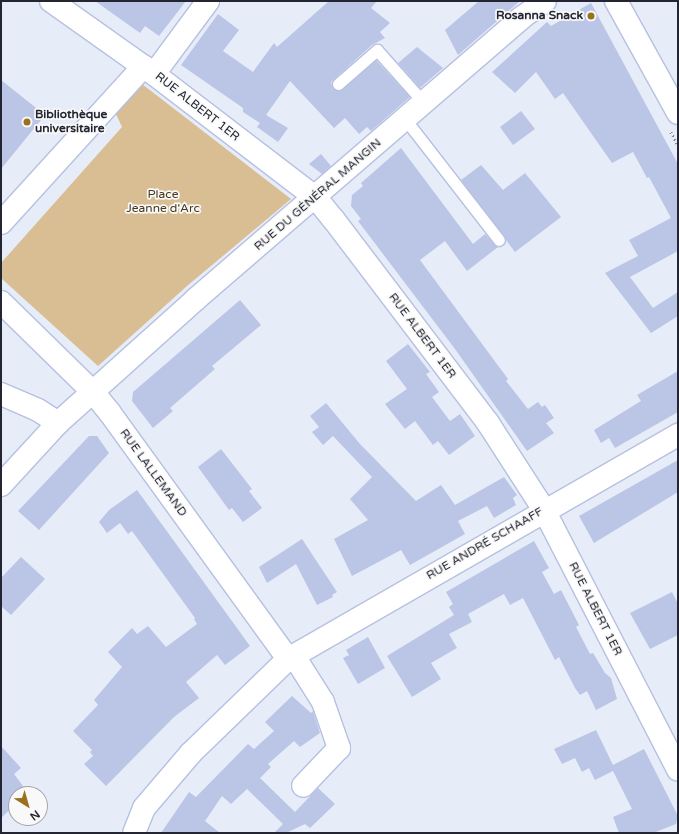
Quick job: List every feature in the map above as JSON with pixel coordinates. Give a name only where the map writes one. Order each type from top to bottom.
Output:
[{"type":"street","name":"RUE ALBERT 1ER","points":[[51,1],[149,70],[316,198],[488,423],[544,510],[678,770]]},
{"type":"street","points":[[1,223],[149,70],[208,1]]},
{"type":"street","name":"RUE DU GÉNÉRAL MANGIN","points":[[1,485],[58,424],[93,392],[521,18],[545,1]]},
{"type":"street","points":[[616,1],[678,113]]},
{"type":"street","name":"RUE LALLEMAND","points":[[1,302],[93,392],[291,657]]},
{"type":"street","points":[[1,394],[38,410],[58,424]]},
{"type":"street","name":"RUE ANDRÉ SCHAAFF","points":[[134,833],[144,808],[192,753],[291,657],[544,510],[678,435]]},
{"type":"street","points":[[291,657],[324,702],[339,748],[303,786]]},
{"type":"lane","points":[[338,84],[377,50],[424,103]]},
{"type":"lane","points":[[405,119],[499,240]]},
{"type":"green space","name":"Place Jeanne d'Arc","points":[[142,84],[291,199],[187,286],[98,366],[1,278],[1,263],[122,127],[115,112]]},
{"type":"building","points":[[95,1],[186,1],[159,36],[145,26],[140,33]]},
{"type":"building","points":[[329,1],[377,1],[371,8],[390,23],[380,32],[385,38],[372,45],[331,82],[333,89],[340,91],[376,60],[410,97],[371,131],[367,127],[359,134],[345,118],[334,128],[290,81],[266,115],[288,128],[278,142],[257,127],[260,123],[243,112],[243,108],[181,65],[218,14],[239,30],[223,51],[253,72],[274,43],[277,47]]},
{"type":"building","points":[[479,1],[520,1],[458,55],[445,30]]},
{"type":"building","points":[[591,3],[678,164],[678,251],[630,277],[653,308],[678,292],[678,316],[651,333],[605,273],[638,256],[629,240],[671,218],[649,177],[647,178],[633,152],[612,163],[563,93],[555,99],[536,72],[515,93],[492,72],[547,22],[551,26]]},
{"type":"building","points":[[417,47],[443,68],[420,88],[398,63]]},
{"type":"building","points":[[1,80],[45,115],[1,169]]},
{"type":"building","points":[[521,111],[535,129],[513,145],[500,127]]},
{"type":"building","points":[[401,148],[473,244],[485,234],[498,247],[467,271],[445,241],[420,260],[508,379],[506,381],[528,409],[538,402],[542,407],[545,405],[554,418],[546,423],[554,433],[527,451],[455,349],[358,221],[361,219],[351,206],[352,195],[363,186],[361,183]]},
{"type":"building","points":[[321,154],[331,166],[322,174],[309,164]]},
{"type":"building","points":[[481,165],[503,190],[525,173],[561,217],[515,252],[461,180]]},
{"type":"building","points":[[240,300],[261,325],[212,366],[215,369],[170,408],[173,411],[153,428],[132,401],[133,392]]},
{"type":"building","points":[[408,344],[430,372],[426,374],[439,392],[432,397],[450,421],[460,414],[475,436],[449,455],[438,441],[433,445],[415,421],[405,429],[385,404],[407,389],[386,361]]},
{"type":"building","points":[[678,371],[678,412],[615,448],[609,438],[601,443],[594,430],[641,401],[637,395]]},
{"type":"building","points":[[326,403],[360,444],[416,501],[441,485],[455,505],[504,477],[517,495],[513,498],[516,505],[494,518],[487,506],[458,521],[465,534],[410,565],[401,550],[352,576],[334,539],[368,520],[350,499],[372,477],[333,436],[323,445],[312,432],[319,427],[310,416]]},
{"type":"building","points":[[89,436],[97,436],[109,453],[39,530],[18,511]]},
{"type":"building","points":[[221,449],[252,489],[249,491],[262,508],[243,522],[232,508],[229,510],[198,467]]},
{"type":"building","points":[[678,460],[678,492],[594,543],[579,516]]},
{"type":"building","points":[[137,490],[250,646],[225,665],[217,655],[186,682],[199,698],[174,717],[106,786],[84,764],[93,756],[90,752],[92,750],[73,731],[98,705],[94,700],[122,667],[108,652],[132,628],[137,634],[148,626],[166,647],[197,624],[194,619],[195,618],[132,531],[128,534],[120,523],[107,533],[99,522],[109,510]]},
{"type":"building","points":[[302,539],[337,592],[332,595],[333,597],[317,605],[296,564],[267,583],[259,567]]},
{"type":"building","points":[[534,541],[549,568],[542,572],[554,594],[561,590],[579,625],[576,627],[590,654],[593,653],[605,673],[611,678],[617,699],[596,710],[587,691],[580,695],[559,657],[555,660],[523,598],[510,605],[504,594],[468,614],[472,622],[449,634],[457,648],[431,663],[441,679],[412,697],[387,656],[454,615],[449,607],[453,604],[446,592]]},
{"type":"building","points":[[21,557],[45,579],[11,615],[1,606],[1,578]]},
{"type":"building","points":[[672,592],[678,604],[678,635],[650,649],[630,613]]},
{"type":"building","points":[[368,637],[385,668],[358,684],[343,658],[349,655],[346,650]]},
{"type":"building","points":[[292,696],[311,713],[313,711],[320,733],[300,747],[294,741],[268,764],[271,767],[260,778],[295,812],[318,788],[335,804],[310,828],[305,824],[286,833],[274,833],[283,824],[247,789],[231,804],[222,796],[205,821],[220,833],[161,833],[189,792],[196,797],[248,744],[254,749],[274,731],[265,722]]},
{"type":"building","points":[[596,730],[613,765],[644,749],[678,816],[676,824],[653,833],[619,833],[613,817],[632,809],[613,771],[595,780],[589,768],[582,772],[575,758],[562,764],[554,749]]},
{"type":"building","points":[[1,746],[21,768],[14,774],[23,786],[8,786],[8,811],[1,818]]},
{"type":"place","name":"Rosanna Snack","points":[[591,16]]},
{"type":"place","name":"Bibliothèque universitaire","points":[[27,122]]}]
